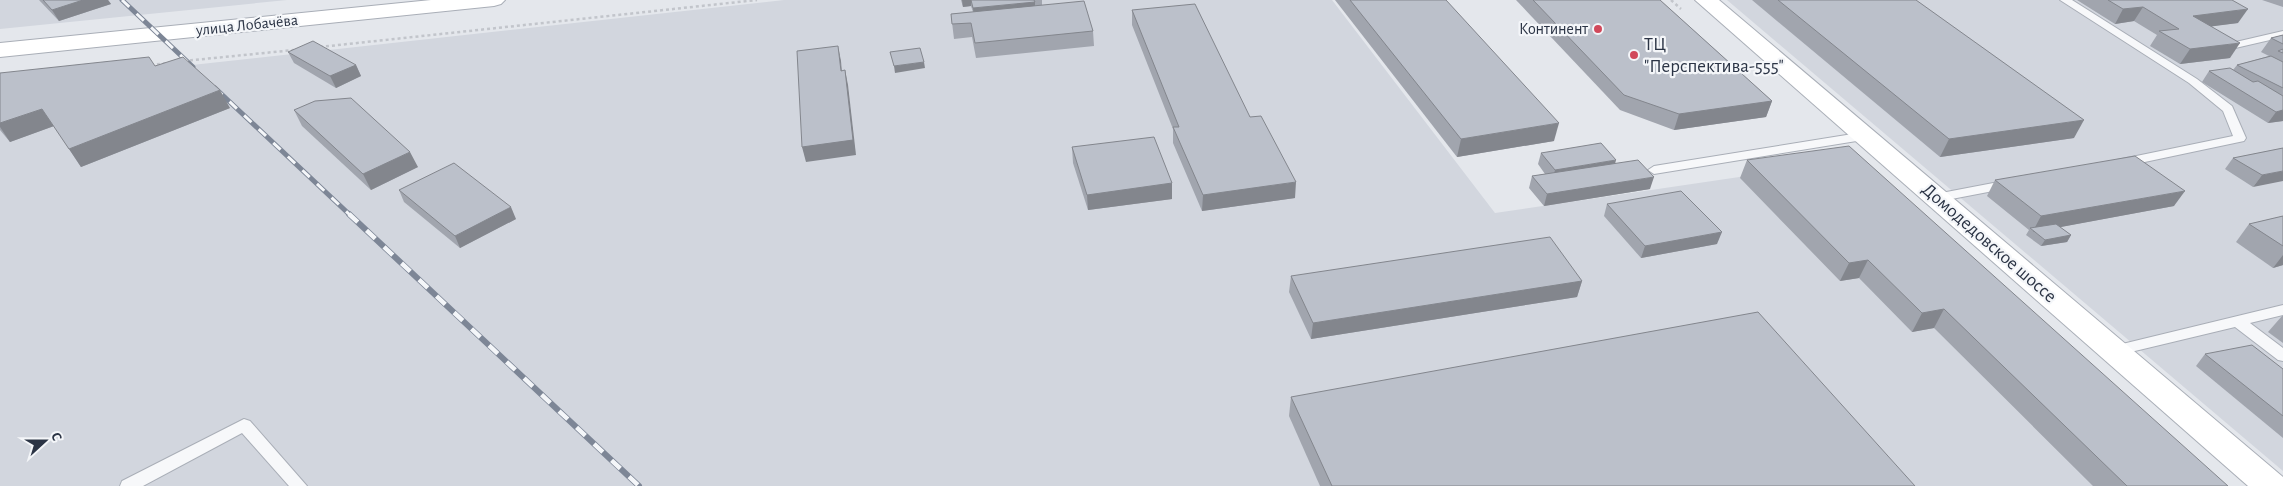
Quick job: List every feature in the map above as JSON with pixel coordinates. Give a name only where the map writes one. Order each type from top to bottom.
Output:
[{"type":"main road","name":"улица Лобачёва","points":[[0,50],[494,0]]},
{"type":"main road","name":"Домодедовское шоссе","points":[[1706,0],[2271,486]]},
{"type":"lane","points":[[2065,0],[2193,81],[2228,109],[2240,138],[2107,165]]},
{"type":"lane","points":[[2231,46],[2283,34]]},
{"type":"lane","points":[[1654,170],[1865,136]]},
{"type":"lane","points":[[1936,198],[2022,181]]},
{"type":"lane","points":[[2114,351],[2283,310]]},
{"type":"lane","points":[[2237,321],[2283,356]]},
{"type":"lane","points":[[128,486],[244,425],[299,486]]},
{"type":"path","points":[[311,48],[757,0]]},
{"type":"path","points":[[147,65],[301,49]]},
{"type":"shaded area","points":[[0,0],[287,0],[0,29]]},
{"type":"shaded area","points":[[784,0],[1332,0],[1495,213],[1842,162],[2207,486],[0,486],[0,86]]},
{"type":"shaded area","points":[[1727,0],[2283,0],[2283,471]]},
{"type":"building","points":[[43,0],[83,0],[52,10]]},
{"type":"building","points":[[971,0],[1034,0],[1035,2],[973,8]]},
{"type":"building","points":[[1350,0],[1446,0],[1559,123],[1461,139]]},
{"type":"building","name":"ТЦ \"Перспектива-555\"","points":[[1533,0],[1660,0],[1772,101],[1679,114],[1624,95]]},
{"type":"building","points":[[1778,0],[1916,0],[2084,120],[1949,139]]},
{"type":"building","points":[[2108,0],[2232,0],[2248,9],[2193,16],[2240,43],[2190,49],[2159,31],[2179,29],[2143,7],[2123,9]]},
{"type":"building","points":[[1084,1],[1093,31],[975,43],[971,23],[952,24],[951,14]]},
{"type":"building","points":[[1195,4],[1250,117],[1261,116],[1296,182],[1203,195],[1173,127],[1179,127],[1132,10]]},
{"type":"building","points":[[2283,35],[2283,44],[2271,38]]},
{"type":"building","points":[[313,41],[356,65],[330,76],[288,52]]},
{"type":"building","points":[[838,46],[841,71],[845,70],[853,140],[802,147],[797,51]]},
{"type":"building","points":[[920,48],[924,62],[894,66],[890,52]]},
{"type":"building","points":[[2271,56],[2283,62],[2283,88],[2237,65]]},
{"type":"building","points":[[149,57],[155,66],[183,57],[220,90],[69,149],[42,109],[0,123],[0,73]]},
{"type":"building","points":[[2230,68],[2253,82],[2258,81],[2283,96],[2283,110],[2276,112],[2209,71]]},
{"type":"building","points":[[351,98],[410,152],[363,174],[294,110],[315,101]]},
{"type":"building","points":[[1154,137],[1172,183],[1087,195],[1072,147]]},
{"type":"building","points":[[1601,143],[1616,160],[1555,170],[1541,153]]},
{"type":"building","points":[[1849,146],[2228,486],[2127,486],[1944,309],[1922,313],[1868,260],[1849,263],[1747,160]]},
{"type":"building","points":[[2283,148],[2283,171],[2262,175],[2233,158]]},
{"type":"building","points":[[2135,156],[2185,191],[2041,216],[1995,180]]},
{"type":"building","points":[[1638,160],[1654,177],[1547,194],[1532,176]]},
{"type":"building","points":[[454,163],[511,207],[455,236],[399,190]]},
{"type":"building","points":[[1681,191],[1722,232],[1645,246],[1607,204]]},
{"type":"building","points":[[2283,216],[2283,246],[2249,224]]},
{"type":"building","points":[[2056,224],[2071,235],[2045,240],[2030,228]]},
{"type":"building","points":[[1550,237],[1582,281],[1313,323],[1291,276]]},
{"type":"building","points":[[1758,312],[1915,486],[1332,486],[1291,397]]},
{"type":"building","points":[[2252,345],[2283,369],[2283,416],[2205,354]]},
{"type":"railway","points":[[122,0],[193,67]]},
{"type":"railway","points":[[215,88],[350,215]]},
{"type":"railway","points":[[349,214],[639,486]]},
{"type":"place","name":"Континент","points":[[1598,29]]},
{"type":"place","name":"ТЦ \"Перспектива-555\"","points":[[1634,55]]}]
